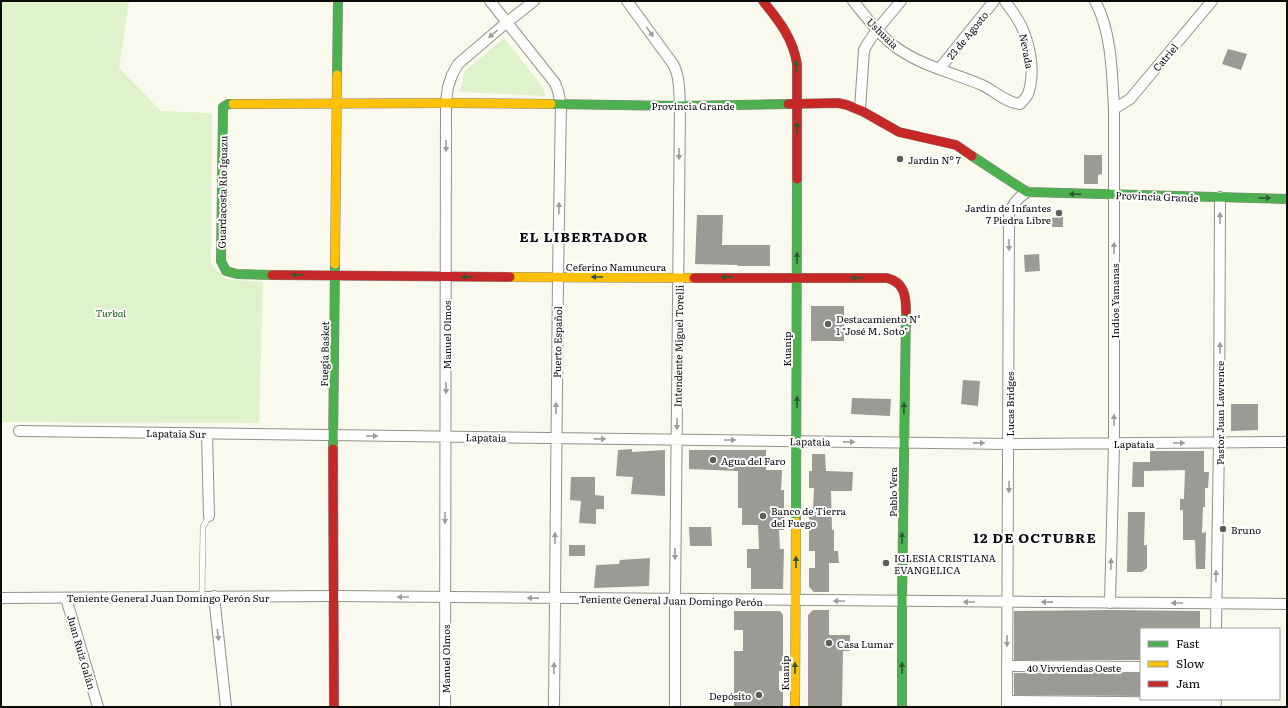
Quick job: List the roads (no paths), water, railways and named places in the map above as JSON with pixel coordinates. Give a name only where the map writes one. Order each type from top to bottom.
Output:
[{"type":"street","name":"Fuegia Basket","points":[[334,707],[335,596],[333,435],[338,1]]},
{"type":"street","name":"Puerto Español","points":[[490,1],[555,83],[561,105],[554,707]]},
{"type":"street","name":"Manuel Olmos","points":[[445,707],[446,103],[448,87],[458,64],[534,1]]},
{"type":"street","name":"Intendente Miguel Torelli","points":[[627,1],[677,71],[680,106],[676,440],[675,707]]},
{"type":"street","name":"Kuanip","points":[[763,1],[785,30],[793,46],[797,64],[795,707]]},
{"type":"street","name":"Ushuaia","points":[[853,1],[877,30],[897,48],[917,60],[990,89],[1008,101],[1020,104]]},
{"type":"street","points":[[860,109],[864,50],[877,30],[901,1]]},
{"type":"street","name":"23 de Agosto","points":[[940,68],[994,1]]},
{"type":"street","name":"Nevada","points":[[1005,1],[1016,16],[1023,30],[1032,70],[1031,82],[1027,96],[1020,104]]},
{"type":"street","name":"Indios Yamanas","points":[[1095,1],[1105,26],[1111,61],[1114,109],[1114,444],[1110,603]]},
{"type":"street","name":"Catriel","points":[[1114,109],[1130,99],[1212,1]]},
{"type":"street","name":"Provincia Grande","points":[[228,104],[337,102],[680,106],[798,105],[838,103],[848,104],[860,109],[884,125],[899,132],[925,139],[947,141],[956,145],[1027,192],[1287,199]]},
{"type":"street","name":"Guardacosta Rio Iguazu","points":[[228,104],[223,107],[221,261],[226,271],[236,274]]},
{"type":"street","name":"Lucas Bridges","points":[[1008,704],[1009,214],[1018,198],[1027,192]]},
{"type":"street","name":"Pastor Juan Lawrence","points":[[1216,628],[1220,443],[1220,197]]},
{"type":"street","name":"Ceferino Namuncura","points":[[236,274],[558,278],[797,277],[887,278],[896,280]]},
{"type":"street","name":"Pablo Vera","points":[[896,280],[903,288],[906,297],[903,442],[902,707]]},
{"type":"street","name":"Lapataia Sur","points":[[19,431],[333,435]]},
{"type":"street","points":[[207,434],[209,516]]},
{"type":"street","name":"Lapataia","points":[[333,435],[1009,444],[1287,442]]},
{"type":"street","points":[[214,596],[226,707]]},
{"type":"street","name":"Teniente General Juan Domingo Perón Sur","points":[[1,598],[335,596]]},
{"type":"street","name":"Teniente General Juan Domingo Perón","points":[[335,596],[1287,604]]},
{"type":"street","name":"Juan Ruiz Galán","points":[[66,598],[98,707]]},
{"type":"street","name":"40 Vivviendas Oeste","points":[[1007,666],[1140,667]]},
{"type":"street","points":[[1008,704],[1216,703]]},
{"type":"lane","points":[[202,596],[203,527],[209,516]]},
{"type":"place","name":"Jardín Nº 7","points":[[900,159]]},
{"type":"place","name":"Jardín de Infantes 7 Piedra Libre","points":[[1059,213]]},
{"type":"place","name":"Destacamiento N° 1 \"José M. Soto\"","points":[[828,324]]},
{"type":"place","name":"Agua del Faro","points":[[713,460]]},
{"type":"place","name":"Banco de Tierra del Fuego","points":[[763,516]]},
{"type":"place","name":"Bruno","points":[[1223,529]]},
{"type":"place","name":"IGLESIA CRISTIANA EVANGELICA","points":[[886,563]]},
{"type":"place","name":"Casa Lumar","points":[[829,643]]},
{"type":"place","name":"Depósito","points":[[759,695]]},
{"type":"district","name":"EL LIBERTADOR","points":[[584,236]]},
{"type":"district","name":"12 DE OCTUBRE","points":[[1035,537]]},
{"type":"park label","name":"Turbal","points":[[111,312]]}]
